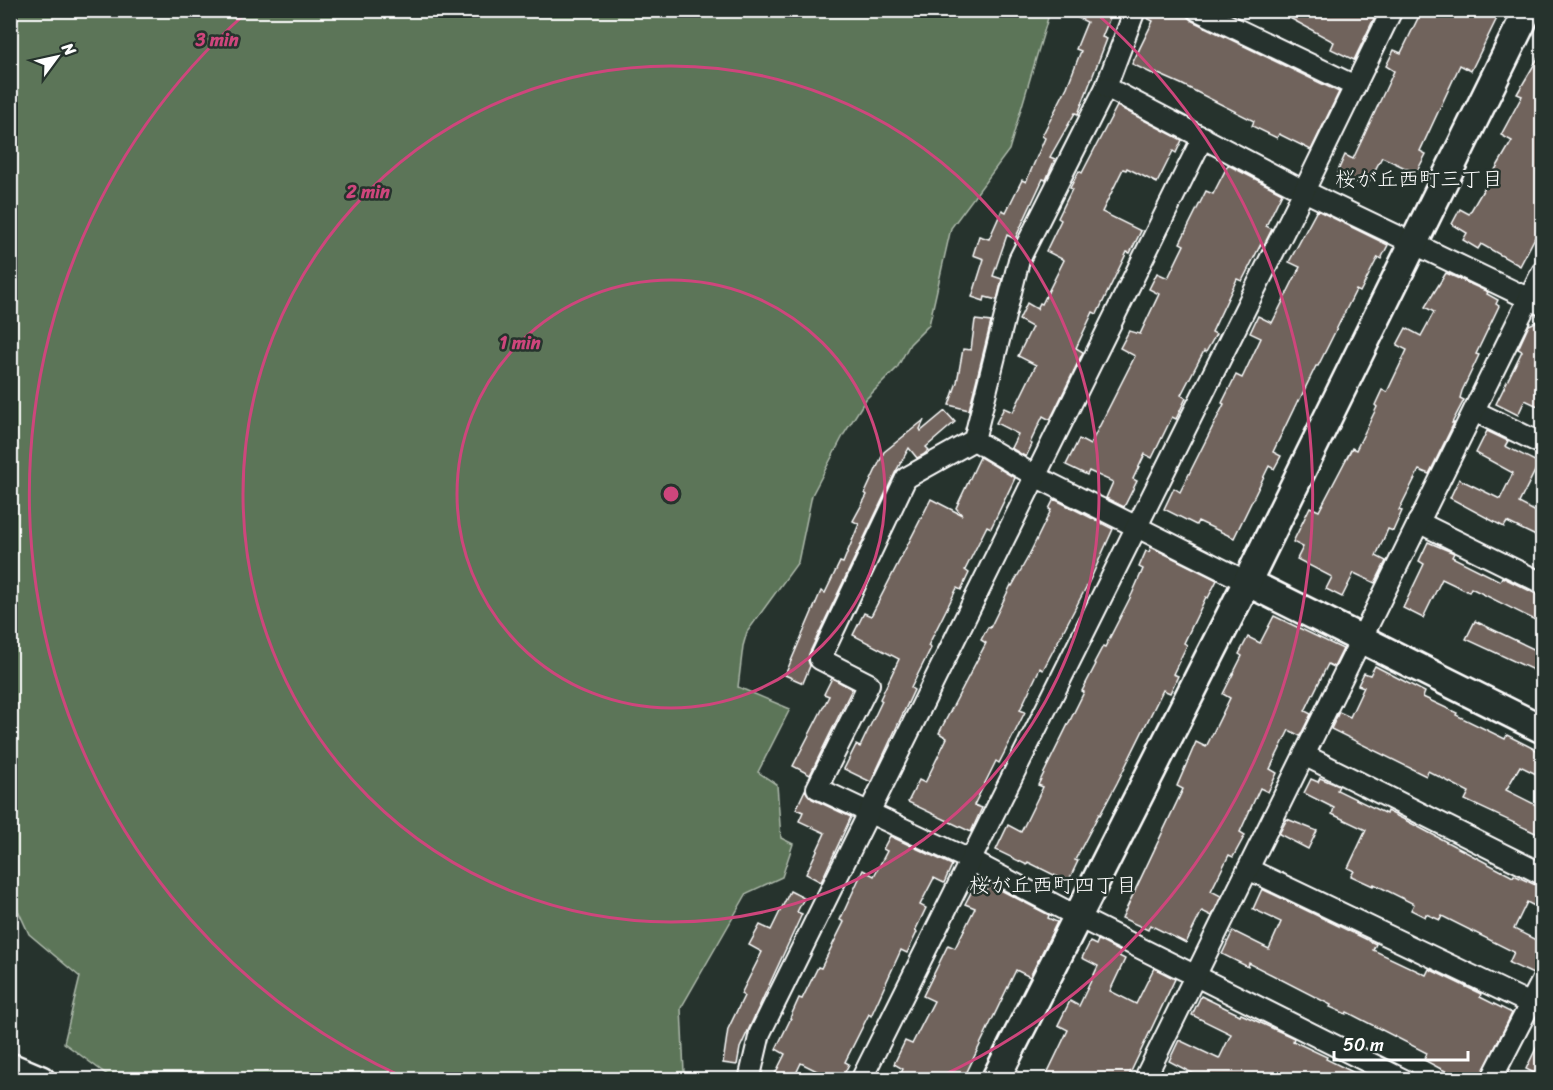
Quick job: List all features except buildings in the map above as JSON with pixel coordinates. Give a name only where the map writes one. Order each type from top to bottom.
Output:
[{"type":"street","points":[[1135,10],[1106,87],[1019,261],[974,440],[906,478],[820,658],[869,684],[817,788],[970,860],[1078,917],[1404,1080]]},
{"type":"street","points":[[1197,10],[1355,86]]},
{"type":"street","points":[[861,1080],[1392,10]]},
{"type":"street","points":[[995,1080],[1247,582],[1528,10]]},
{"type":"street","points":[[1106,87],[1304,191],[1536,302]]},
{"type":"street","points":[[749,1080],[759,1033],[1203,137]]},
{"type":"street","points":[[1144,1080],[1418,522],[1474,411],[1536,302],[1542,272]]},
{"type":"street","points":[[1474,411],[1542,444]]},
{"type":"street","points":[[974,440],[1035,476],[1542,729]]},
{"type":"street","points":[[1418,522],[1542,584]]},
{"type":"street","points":[[1304,755],[1542,874]]},
{"type":"street","points":[[1248,869],[1531,1004]]},
{"type":"street","points":[[1491,1080],[1542,981]]},
{"type":"street","points":[[10,1067],[41,1080]]},
{"type":"green space","points":[[11,10],[1050,11],[1009,150],[951,228],[929,325],[910,344],[897,368],[866,399],[844,434],[812,495],[798,562],[747,632],[738,687],[790,709],[758,772],[777,785],[781,838],[793,844],[782,877],[747,893],[681,1008],[684,1072],[687,1079],[113,1079],[64,1043],[80,977],[29,934],[11,895]]},
{"type":"district","name":"桜が丘西町三丁目","points":[[1419,179]]},
{"type":"district","name":"桜が丘西町四丁目","points":[[1053,885]]}]
